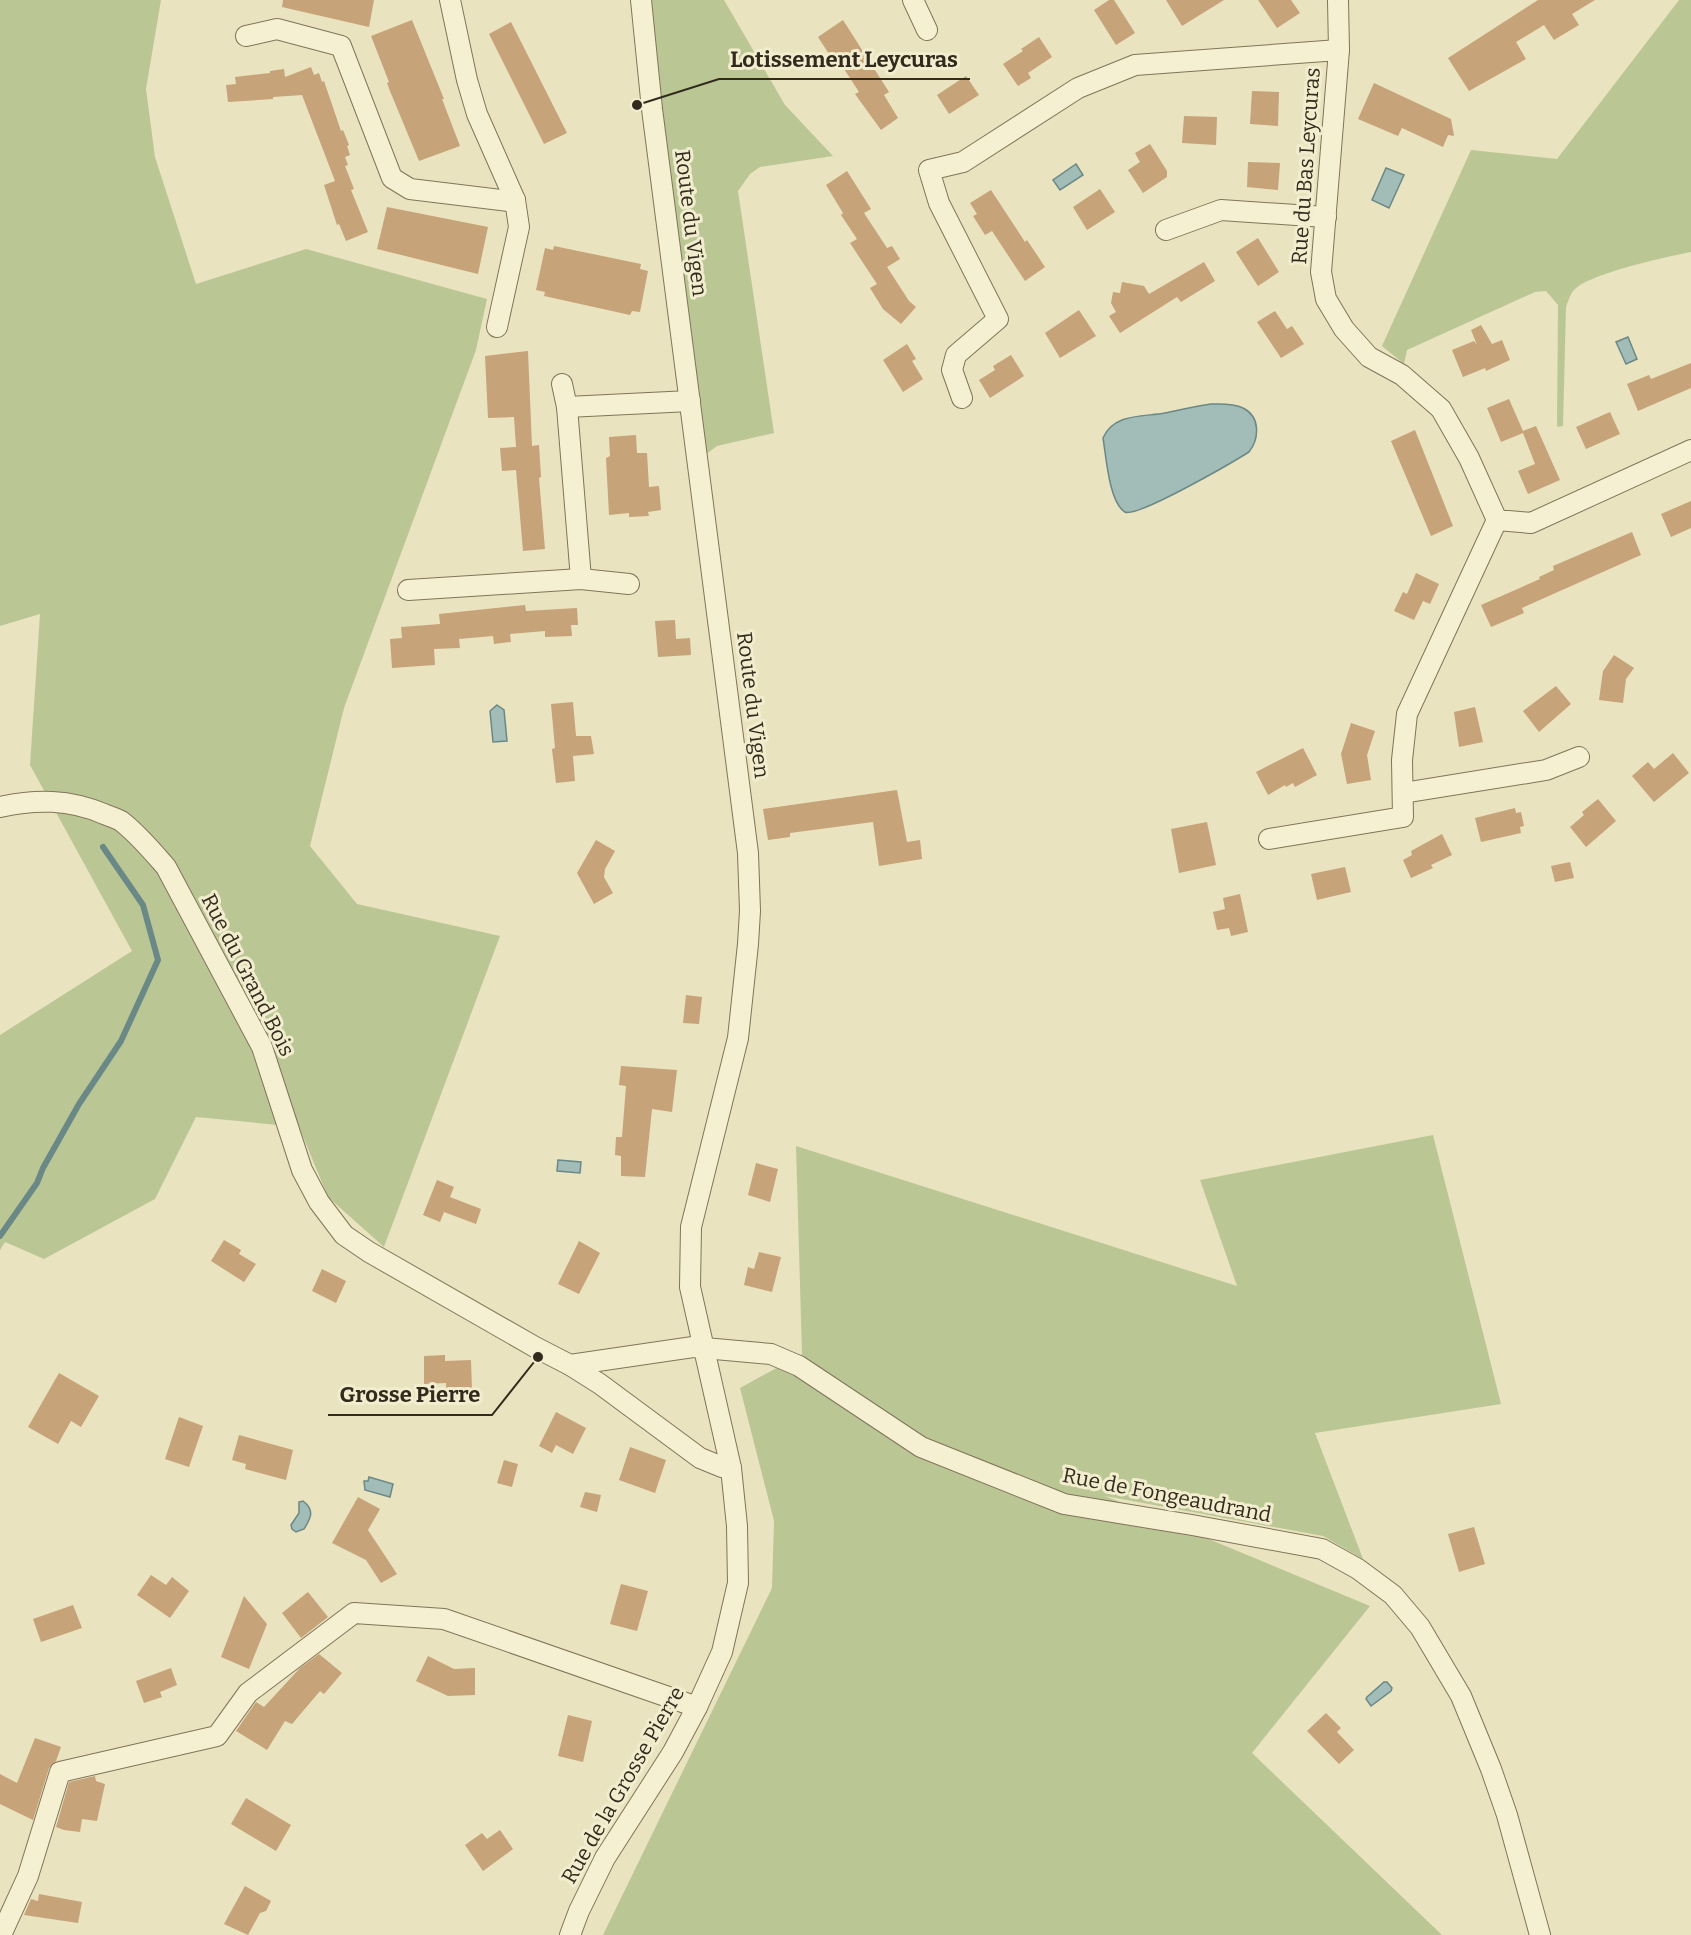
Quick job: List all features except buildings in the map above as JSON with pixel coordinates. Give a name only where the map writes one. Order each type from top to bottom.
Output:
[{"type":"street","points":[[450,0],[467,80],[477,114],[515,200],[519,227],[497,327]]},
{"type":"street","name":"Route du Vigen","points":[[640,0],[748,853],[750,900],[748,944],[738,1038],[691,1227],[690,1287],[702,1347],[719,1411]]},
{"type":"street","points":[[913,0],[927,30]]},
{"type":"street","name":"Rue du Bas Leycuras","points":[[1338,0],[1339,50],[1321,272],[1326,299],[1344,329],[1369,357],[1402,375],[1441,410],[1469,459],[1497,520]]},
{"type":"street","points":[[246,36],[277,29],[341,46],[392,178],[410,189],[515,200]]},
{"type":"street","points":[[962,398],[952,370],[956,355],[998,319],[939,203],[929,170],[963,162],[1078,88],[1135,65],[1339,50]]},
{"type":"street","points":[[1166,230],[1221,210],[1326,217]]},
{"type":"street","points":[[562,384],[567,407],[581,579]]},
{"type":"street","points":[[567,407],[690,401]]},
{"type":"street","points":[[1269,839],[1403,817],[1402,760],[1407,714],[1497,520],[1532,523],[1691,450]]},
{"type":"street","points":[[408,590],[581,579],[629,584]]},
{"type":"street","points":[[1403,793],[1546,770],[1579,757]]},
{"type":"street","name":"Rue du Grand Bois","points":[[0,807],[24,801],[54,801],[90,808],[119,820],[145,843],[166,867],[262,1047],[302,1170],[319,1202],[344,1235],[390,1264],[570,1365],[600,1384],[699,1458],[731,1468]]},
{"type":"street","points":[[570,1365],[702,1347]]},
{"type":"street","name":"Rue de Fongeaudrand","points":[[702,1347],[771,1354],[799,1366],[921,1446],[1064,1504],[1322,1549],[1358,1569],[1393,1594],[1420,1627],[1461,1696],[1507,1815],[1540,1935]]},
{"type":"street","name":"Rue de la Grosse Pierre","points":[[570,1935],[605,1858],[673,1752],[722,1652],[738,1583],[737,1526],[731,1468],[719,1411]]},
{"type":"street","points":[[1,1935],[28,1876],[60,1773],[217,1736],[248,1693],[354,1613],[444,1619],[697,1707]]},
{"type":"green space","points":[[0,0],[161,0],[146,89],[155,157],[196,284],[306,249],[487,299],[476,350],[344,708],[310,846],[357,904],[500,936],[384,1247],[328,1197],[299,1127],[196,1117],[155,1199],[44,1259],[5,1242],[0,1250],[0,1035],[132,951],[30,765],[40,614],[0,626]]},
{"type":"green space","points":[[650,0],[724,0],[785,105],[833,156],[760,167],[750,174],[738,191],[774,433],[717,446],[705,455],[661,155]]},
{"type":"green space","points":[[1679,0],[1691,0],[1691,252],[1611,272],[1583,284],[1570,296],[1566,307],[1563,426],[1557,427],[1558,305],[1546,291],[1535,292],[1407,350],[1404,364],[1382,346],[1471,150],[1557,159]]},
{"type":"green space","points":[[1433,1135],[1501,1404],[1315,1433],[1363,1559],[1323,1536],[1105,1496],[1370,1606],[1252,1753],[1442,1935],[603,1935],[772,1588],[774,1521],[740,1388],[802,1354],[796,1146],[1237,1286],[1200,1180]]},
{"type":"water","points":[[1076,164],[1083,175],[1060,190],[1053,180]]},
{"type":"water","points":[[1386,168],[1404,175],[1389,208],[1372,200]]},
{"type":"water","points":[[1628,337],[1637,359],[1626,364],[1616,342]]},
{"type":"water","points":[[1211,404],[1239,406],[1253,417],[1256,435],[1249,452],[1147,507],[1125,512],[1115,499],[1109,478],[1103,438],[1108,430],[1122,420]]},
{"type":"water","points":[[497,705],[504,710],[507,741],[493,742],[490,711]]},
{"type":"water","points":[[558,1160],[581,1162],[580,1173],[557,1171]]},
{"type":"water","points":[[369,1477],[393,1484],[390,1497],[365,1490],[364,1481],[368,1481]]},
{"type":"water","points":[[303,1501],[309,1508],[310,1518],[304,1529],[296,1532],[291,1525],[299,1513],[299,1502]]},
{"type":"water","points":[[1384,1682],[1392,1688],[1391,1691],[1371,1706],[1367,1697]]},
{"type":"waterway","points":[[0,1236],[37,1183],[79,1104],[121,1041],[158,960],[143,905],[103,847]]},
{"type":"place","name":"Lotissement Leycuras","points":[[637,105]]},
{"type":"place","name":"Grosse Pierre","points":[[538,1357]]}]
